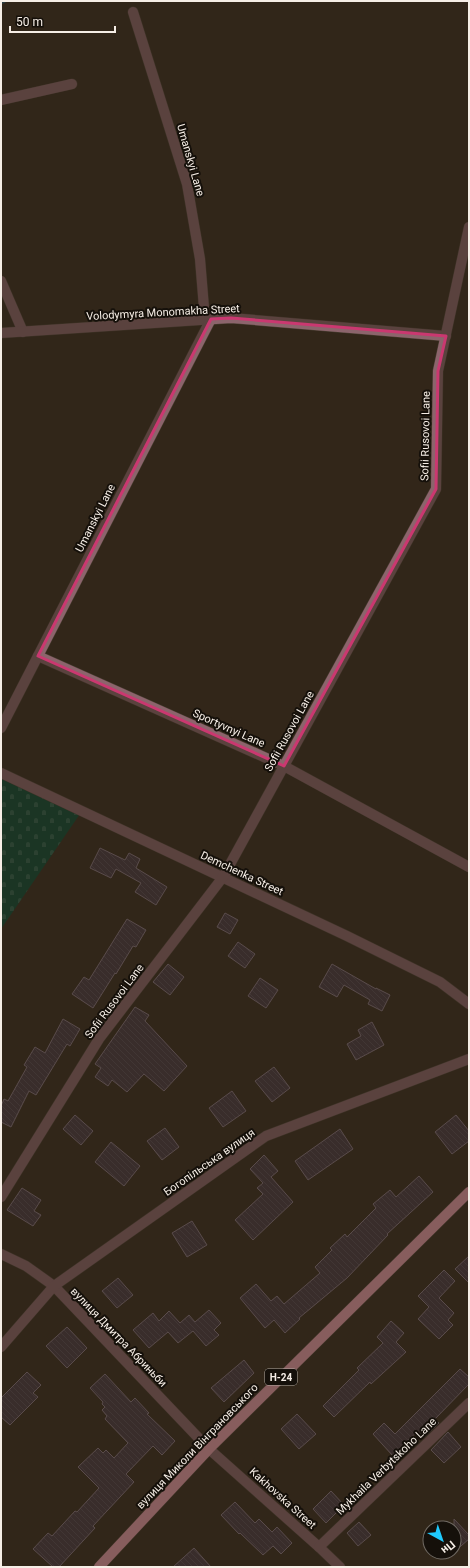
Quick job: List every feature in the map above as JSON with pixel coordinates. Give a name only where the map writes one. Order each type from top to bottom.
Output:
[{"type":"main road","name":"вулиця Миколи Вінграновського","points":[[99,1567],[209,1449],[469,1192]]},
{"type":"street","name":"Umanskyi Lane","points":[[1,728],[208,319],[200,259],[187,184],[134,12]]},
{"type":"street","points":[[1,100],[72,84]]},
{"type":"street","name":"Sofii Rusovoi Lane","points":[[1,1197],[99,1039],[223,877],[436,489],[438,371],[469,227]]},
{"type":"street","points":[[1,281],[23,332]]},
{"type":"street","name":"Volodymyra Monomakha Street","points":[[1,333],[231,318],[446,336]]},
{"type":"street","name":"Sportyvnyi Lane","points":[[38,656],[284,766],[469,867]]},
{"type":"street","name":"Demchenka Street","points":[[1,773],[223,877],[440,982],[469,1004]]},
{"type":"street","name":"Богопільська вулиця","points":[[1,1347],[54,1286],[266,1136],[469,1059]]},
{"type":"street","name":"вулиця Дмитра Абриньби","points":[[1,1254],[26,1266],[54,1286],[209,1449]]},
{"type":"street","name":"Mykhaila Verbytskoho Lane","points":[[319,1547],[469,1403]]},
{"type":"street","name":"Kakhovska Street","points":[[209,1449],[340,1567]]},
{"type":"highlighted area","points":[[231,318],[446,336],[438,371],[436,489],[284,766],[38,656],[211,319]]},
{"type":"green space","points":[[1,773],[82,811],[1,929]]},
{"type":"building","points":[[100,848],[125,860],[129,853],[140,859],[136,868],[167,887],[156,905],[135,892],[141,883],[116,869],[111,878],[90,868]]},
{"type":"building","points":[[225,913],[238,920],[230,934],[217,927]]},
{"type":"building","points":[[127,919],[146,930],[136,947],[133,946],[93,1008],[72,994],[84,977],[89,980]]},
{"type":"building","points":[[238,942],[255,954],[245,968],[228,956]]},
{"type":"building","points":[[168,964],[184,977],[170,995],[153,982]]},
{"type":"building","points":[[332,964],[376,989],[390,995],[382,1011],[368,1004],[370,1000],[344,985],[337,997],[319,987]]},
{"type":"building","points":[[260,978],[278,990],[266,1008],[248,996]]},
{"type":"building","points":[[135,1007],[149,1015],[145,1021],[187,1066],[164,1091],[144,1074],[127,1092],[112,1080],[108,1086],[95,1077],[101,1068],[95,1064]]},
{"type":"building","points":[[63,1019],[80,1029],[70,1046],[67,1044],[36,1095],[29,1091],[11,1127],[1,1122],[1,1106],[4,1099],[8,1101],[27,1067],[24,1065],[35,1047],[45,1053]]},
{"type":"building","points":[[372,1022],[384,1045],[356,1060],[347,1044],[361,1036],[358,1030]]},
{"type":"building","points":[[274,1067],[290,1088],[272,1102],[255,1081]]},
{"type":"building","points":[[232,1091],[246,1111],[223,1127],[209,1108]]},
{"type":"building","points":[[75,1115],[93,1131],[81,1145],[63,1129]]},
{"type":"building","points":[[456,1115],[469,1131],[469,1141],[452,1154],[435,1132]]},
{"type":"building","points":[[165,1128],[179,1147],[162,1160],[147,1141]]},
{"type":"building","points":[[340,1129],[353,1149],[308,1180],[295,1161]]},
{"type":"building","points":[[111,1142],[140,1166],[124,1186],[95,1162]]},
{"type":"building","points":[[264,1155],[278,1171],[271,1177],[293,1202],[253,1240],[235,1220],[263,1194],[257,1188],[263,1183],[250,1169]]},
{"type":"building","points":[[419,1176],[433,1192],[387,1234],[388,1235],[347,1278],[299,1318],[300,1319],[285,1333],[274,1320],[265,1328],[240,1298],[256,1284],[271,1301],[277,1296],[284,1304],[320,1273],[315,1267],[332,1250],[330,1248],[345,1234],[347,1237],[376,1208],[373,1204],[390,1190],[396,1197]]},
{"type":"building","points":[[22,1188],[41,1200],[34,1211],[41,1215],[33,1226],[7,1210]]},
{"type":"building","points":[[192,1221],[207,1245],[187,1257],[172,1233]]},
{"type":"building","points":[[469,1256],[469,1283],[455,1269]]},
{"type":"building","points":[[444,1270],[455,1281],[439,1298],[454,1313],[448,1320],[453,1325],[439,1339],[418,1319],[429,1307],[418,1296]]},
{"type":"building","points":[[118,1278],[133,1295],[117,1308],[102,1291]]},
{"type":"building","points":[[209,1310],[221,1323],[214,1330],[219,1335],[206,1346],[193,1331],[178,1343],[168,1332],[149,1348],[133,1330],[153,1313],[159,1321],[169,1311],[180,1323],[189,1315],[195,1322]]},
{"type":"building","points":[[391,1321],[404,1333],[396,1342],[406,1352],[371,1384],[370,1382],[334,1417],[323,1406],[359,1370],[357,1368],[383,1343],[377,1337]]},
{"type":"building","points":[[67,1327],[87,1348],[67,1368],[46,1346]]},
{"type":"building","points":[[244,1360],[254,1373],[224,1402],[211,1388]]},
{"type":"building","points":[[460,1369],[469,1377],[469,1384],[435,1419],[439,1423],[423,1438],[417,1432],[392,1455],[373,1434],[384,1423],[395,1434]]},
{"type":"building","points":[[27,1372],[41,1385],[33,1393],[38,1397],[10,1425],[1,1417],[1,1398]]},
{"type":"building","points":[[105,1374],[131,1402],[135,1398],[149,1413],[147,1414],[175,1441],[162,1455],[153,1446],[126,1474],[134,1482],[93,1526],[95,1528],[59,1567],[53,1567],[33,1549],[48,1533],[52,1536],[99,1488],[78,1467],[98,1448],[103,1453],[106,1450],[114,1458],[128,1443],[105,1419],[107,1416],[102,1410],[105,1407],[102,1404],[103,1402],[90,1388]]},
{"type":"building","points":[[297,1414],[316,1434],[299,1449],[281,1429]]},
{"type":"building","points":[[448,1432],[461,1447],[444,1463],[431,1450]]},
{"type":"building","points":[[331,1491],[344,1505],[326,1523],[313,1509]]},
{"type":"building","points":[[235,1502],[255,1523],[259,1519],[272,1532],[277,1527],[292,1543],[281,1554],[273,1546],[263,1555],[240,1533],[239,1534],[221,1515]]},
{"type":"building","points":[[359,1522],[371,1535],[358,1546],[347,1533]]},
{"type":"building","points":[[462,1528],[469,1535],[469,1539],[462,1545]]},
{"type":"building","points":[[194,1548],[211,1567],[173,1567]]}]
